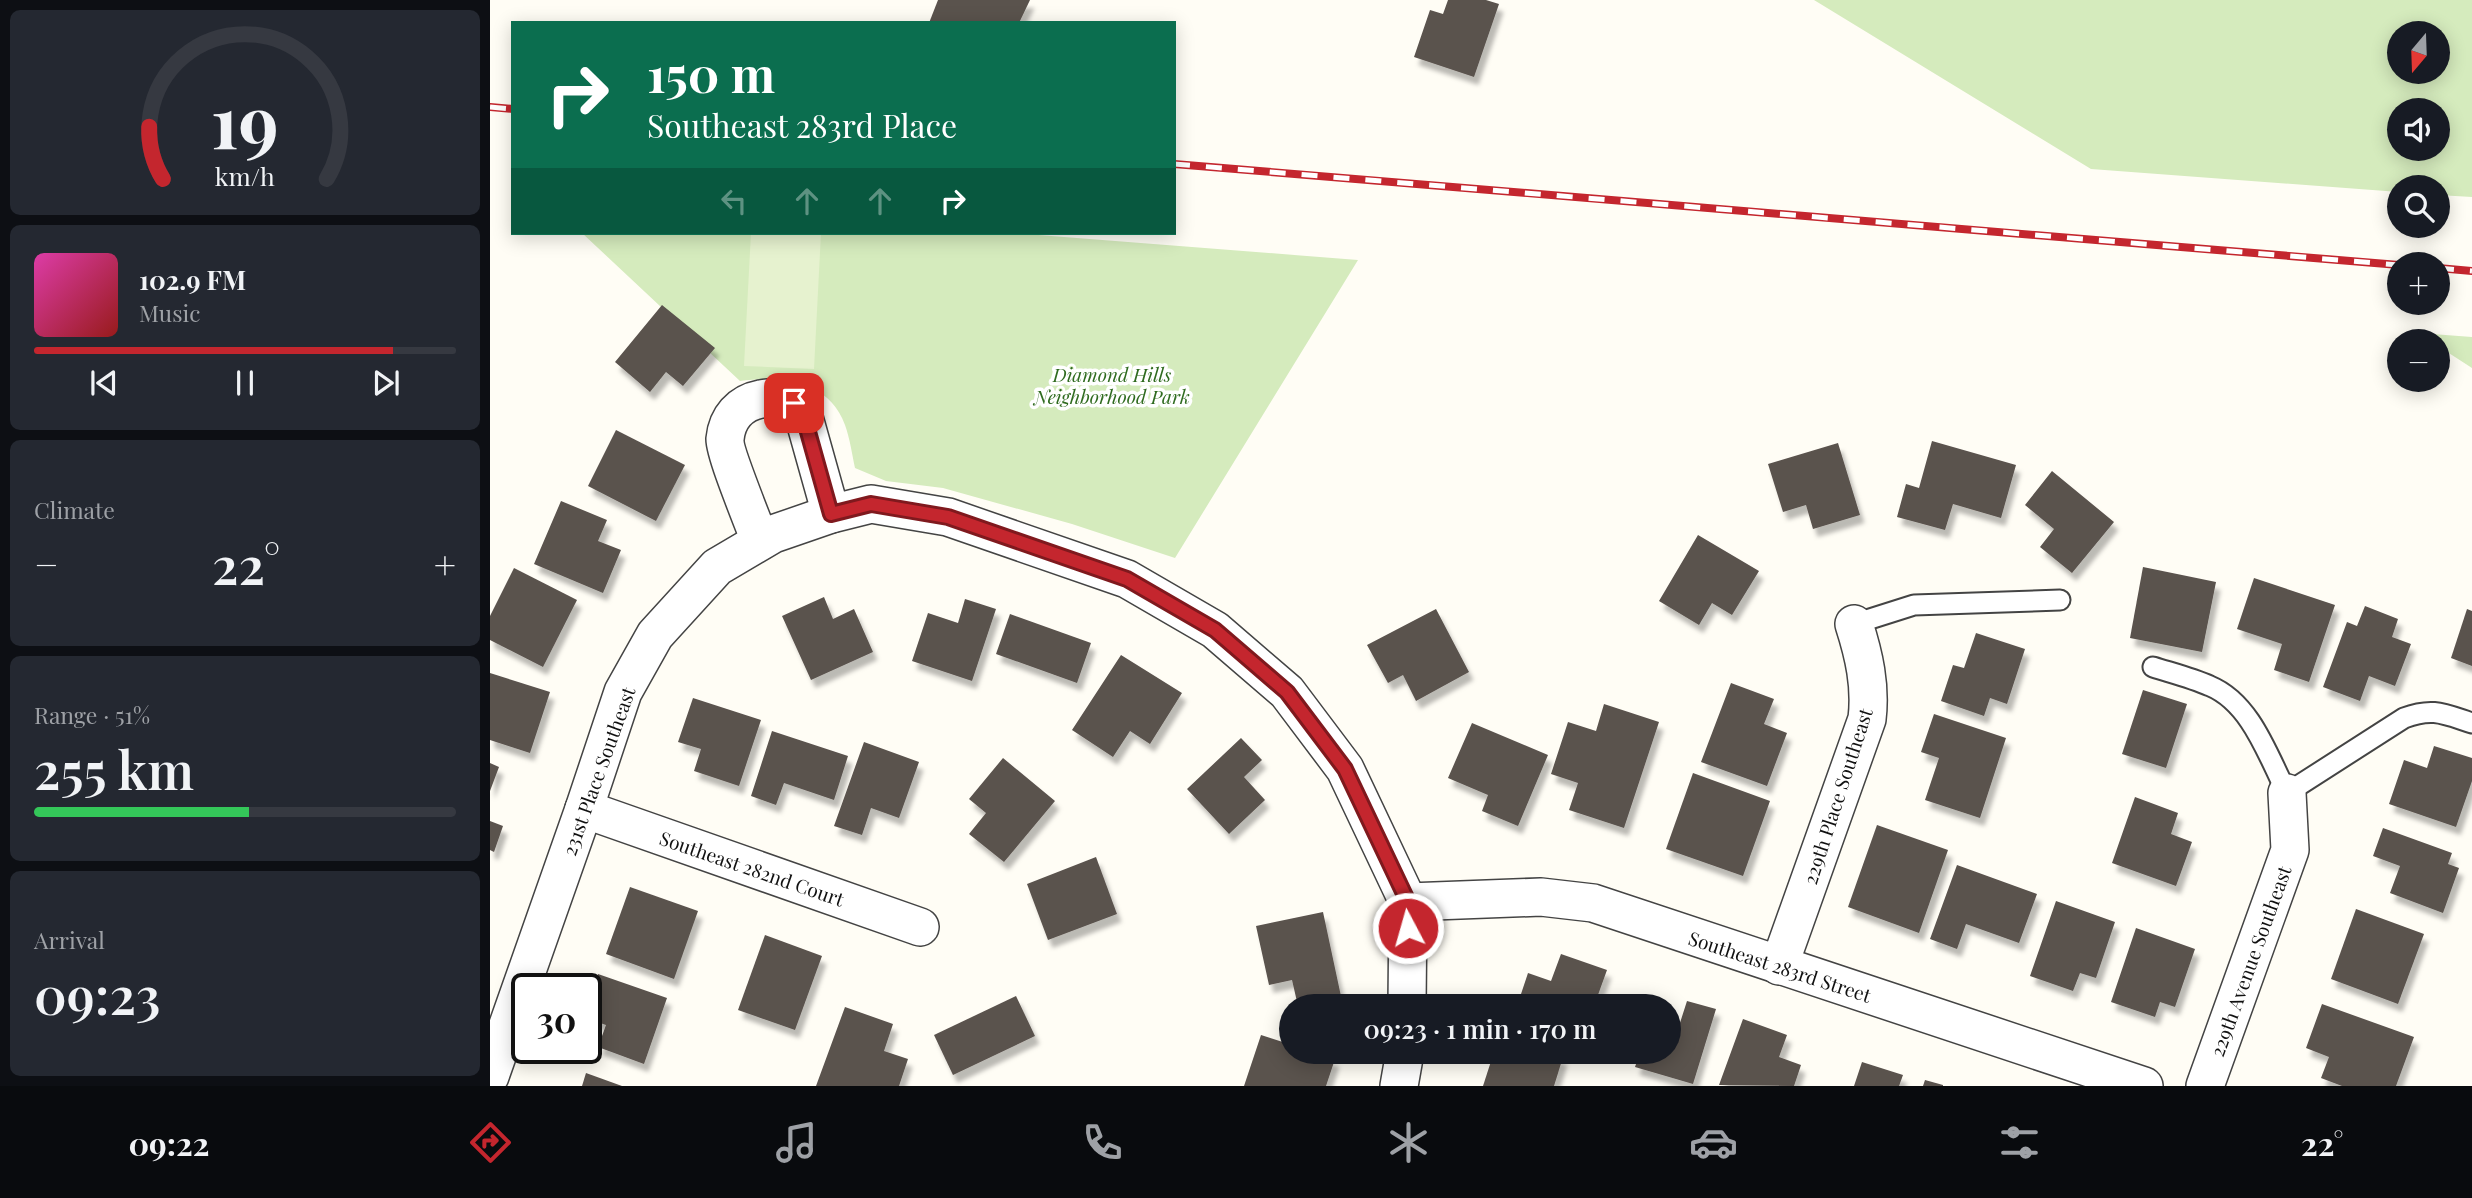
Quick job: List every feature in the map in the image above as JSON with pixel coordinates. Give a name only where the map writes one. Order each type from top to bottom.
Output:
[{"type":"street","points":[[760,541],[724,442],[730,419],[747,402],[770,397],[794,403],[803,414],[831,514]]},
{"type":"street","name":"231st Place Southeast","points":[[490,1076],[623,692],[655,635],[717,567],[773,534],[831,514],[871,504],[948,517],[1127,579],[1215,630],[1287,692],[1345,769],[1408,902]]},
{"type":"street","name":"229th Place Southeast","points":[[1779,966],[1867,719],[1870,695],[1854,624]]},
{"type":"street","name":"229th Avenue Southeast","points":[[2205,1086],[2290,850],[2287,793]]},
{"type":"street","name":"Southeast 282nd Court","points":[[584,809],[920,927]]},
{"type":"street","name":"Southeast 283rd Street","points":[[1408,902],[1541,897],[1593,903],[2144,1086]]},
{"type":"street","points":[[1407,994],[1408,902]]},
{"type":"street","points":[[1399,1086],[1403,1064]]},
{"type":"lane","points":[[1854,624],[1914,605],[2060,600]]},
{"type":"lane","points":[[2153,667],[2212,687],[2235,703],[2249,719],[2287,793],[2422,711],[2437,712],[2472,723]]},
{"type":"green space","points":[[1814,0],[2472,0],[2472,197],[2450,196],[2450,175],[2387,175],[2387,191],[2091,169]]},
{"type":"green space","name":"Diamond Hills Neighborhood Park","points":[[584,235],[1039,235],[1358,260],[1175,558],[1072,524],[943,488],[886,481],[855,468],[845,425],[828,398],[802,384],[787,381],[740,381]]},
{"type":"green space","points":[[751,235],[821,235],[814,369],[744,366]]},
{"type":"green space","points":[[2450,335],[2472,337],[2472,368],[2450,354]]},
{"type":"building","points":[[938,0],[1030,0],[1020,21],[930,21]]},
{"type":"building","points":[[1448,0],[1486,0],[1499,4],[1474,77],[1414,57],[1430,10],[1443,14]]},
{"type":"building","points":[[662,305],[715,348],[683,386],[666,372],[650,392],[615,362]]},
{"type":"building","points":[[616,430],[685,465],[656,521],[588,486]]},
{"type":"building","points":[[1932,441],[2016,465],[2001,518],[1953,504],[1945,530],[1897,517],[1906,484],[1919,488]]},
{"type":"building","points":[[1838,443],[1860,515],[1813,529],[1806,505],[1783,512],[1768,464]]},
{"type":"building","points":[[2052,471],[2114,522],[2072,573],[2040,547],[2054,529],[2025,505]]},
{"type":"building","points":[[561,501],[607,520],[598,541],[621,550],[603,593],[534,564]]},
{"type":"building","points":[[1698,535],[1759,571],[1732,615],[1712,603],[1699,625],[1659,601]]},
{"type":"building","points":[[2143,567],[2216,582],[2202,652],[2130,638]]},
{"type":"building","points":[[514,568],[577,600],[543,667],[490,640],[490,616]]},
{"type":"building","points":[[2254,578],[2335,605],[2309,682],[2274,670],[2282,644],[2237,629]]},
{"type":"building","points":[[824,597],[833,619],[854,609],[873,652],[811,680],[782,616]]},
{"type":"building","points":[[965,599],[996,609],[972,681],[912,661],[928,613],[958,623]]},
{"type":"building","points":[[2365,606],[2398,619],[2392,637],[2411,644],[2395,686],[2369,676],[2360,701],[2323,687],[2347,622],[2357,626]]},
{"type":"building","points":[[1436,609],[1469,672],[1416,701],[1403,675],[1388,683],[1367,645]]},
{"type":"building","points":[[2467,609],[2472,611],[2472,666],[2451,658]]},
{"type":"building","points":[[1010,614],[1091,643],[1077,683],[996,654]]},
{"type":"building","points":[[1976,633],[2025,649],[2007,704],[1990,698],[1984,716],[1941,701],[1953,665],[1964,668]]},
{"type":"building","points":[[1121,655],[1182,693],[1150,744],[1130,731],[1113,757],[1072,730]]},
{"type":"building","points":[[490,673],[550,692],[530,753],[490,740]]},
{"type":"building","points":[[1731,683],[1774,699],[1764,724],[1787,733],[1767,786],[1701,762]]},
{"type":"building","points":[[2143,690],[2187,704],[2166,768],[2122,754]]},
{"type":"building","points":[[693,698],[761,720],[739,786],[694,771],[701,749],[678,742]]},
{"type":"building","points":[[1604,704],[1659,722],[1624,828],[1569,810],[1578,783],[1551,774],[1568,722],[1596,731]]},
{"type":"building","points":[[1934,714],[2006,738],[1980,818],[1925,800],[1939,758],[1921,752]]},
{"type":"building","points":[[1472,723],[1548,755],[1518,826],[1482,811],[1488,795],[1448,778]]},
{"type":"building","points":[[772,731],[848,756],[834,800],[784,783],[776,805],[751,796]]},
{"type":"building","points":[[1241,738],[1262,760],[1244,777],[1265,800],[1229,834],[1187,789]]},
{"type":"building","points":[[864,742],[919,762],[899,818],[871,808],[862,835],[834,826]]},
{"type":"building","points":[[2434,746],[2472,758],[2472,781],[2456,827],[2389,804],[2404,760],[2427,768]]},
{"type":"building","points":[[1003,758],[1055,801],[1004,862],[969,834],[986,813],[969,799]]},
{"type":"building","points":[[490,763],[499,767],[490,791]]},
{"type":"building","points":[[1693,773],[1770,801],[1743,876],[1666,849]]},
{"type":"building","points":[[2135,797],[2178,813],[2171,834],[2192,842],[2176,886],[2112,863]]},
{"type":"building","points":[[490,821],[503,826],[494,852],[490,850]]},
{"type":"building","points":[[1877,825],[1948,850],[1919,933],[1848,907]]},
{"type":"building","points":[[2383,828],[2452,853],[2448,864],[2459,868],[2443,913],[2390,893],[2400,866],[2373,856]]},
{"type":"building","points":[[1096,857],[1117,914],[1048,940],[1027,884]]},
{"type":"building","points":[[1957,865],[2037,894],[2019,943],[1966,924],[1957,949],[1930,939]]},
{"type":"building","points":[[630,887],[698,911],[674,979],[606,954]]},
{"type":"building","points":[[2056,901],[2115,922],[2096,978],[2080,973],[2073,991],[2030,976]]},
{"type":"building","points":[[2356,909],[2424,934],[2398,1004],[2331,979]]},
{"type":"building","points":[[1323,912],[1341,994],[1295,994],[1292,980],[1269,985],[1256,926]]},
{"type":"building","points":[[2136,928],[2195,949],[2175,1007],[2160,1002],[2155,1017],[2111,1002]]},
{"type":"building","points":[[765,935],[822,956],[795,1030],[738,1010]]},
{"type":"building","points":[[1561,954],[1607,970],[1598,994],[1521,994],[1528,973],[1551,981]]},
{"type":"building","points":[[602,975],[667,998],[644,1064],[602,1048],[606,1025],[602,1024]]},
{"type":"building","points":[[1016,996],[1035,1036],[953,1075],[934,1035]]},
{"type":"building","points":[[1687,1001],[1716,1009],[1693,1084],[1635,1067],[1636,1064],[1681,1064],[1681,1020]]},
{"type":"building","points":[[2322,1004],[2414,1037],[2396,1086],[2342,1086],[2321,1078],[2329,1057],[2306,1048]]},
{"type":"building","points":[[845,1007],[893,1024],[884,1051],[908,1059],[899,1086],[816,1086]]},
{"type":"building","points":[[1743,1019],[1787,1035],[1779,1057],[1801,1065],[1794,1086],[1719,1085]]},
{"type":"building","points":[[1261,1035],[1279,1041],[1279,1064],[1333,1064],[1326,1086],[1244,1086]]},
{"type":"building","points":[[1862,1062],[1903,1075],[1899,1086],[1854,1086]]},
{"type":"building","points":[[1490,1064],[1561,1064],[1554,1086],[1483,1086]]},
{"type":"building","points":[[586,1073],[622,1086],[582,1086]]},
{"type":"building","points":[[1925,1080],[1943,1085],[1943,1086],[1923,1086]]},
{"type":"railway","points":[[490,107],[511,109]]},
{"type":"railway","points":[[1176,164],[2387,264]]},
{"type":"railway","points":[[2450,269],[2472,271]]},
{"type":"route","points":[[794,403],[803,414],[831,514],[871,504],[948,517],[1127,579],[1215,630],[1287,692],[1345,769],[1408,902],[1408,928]]}]
